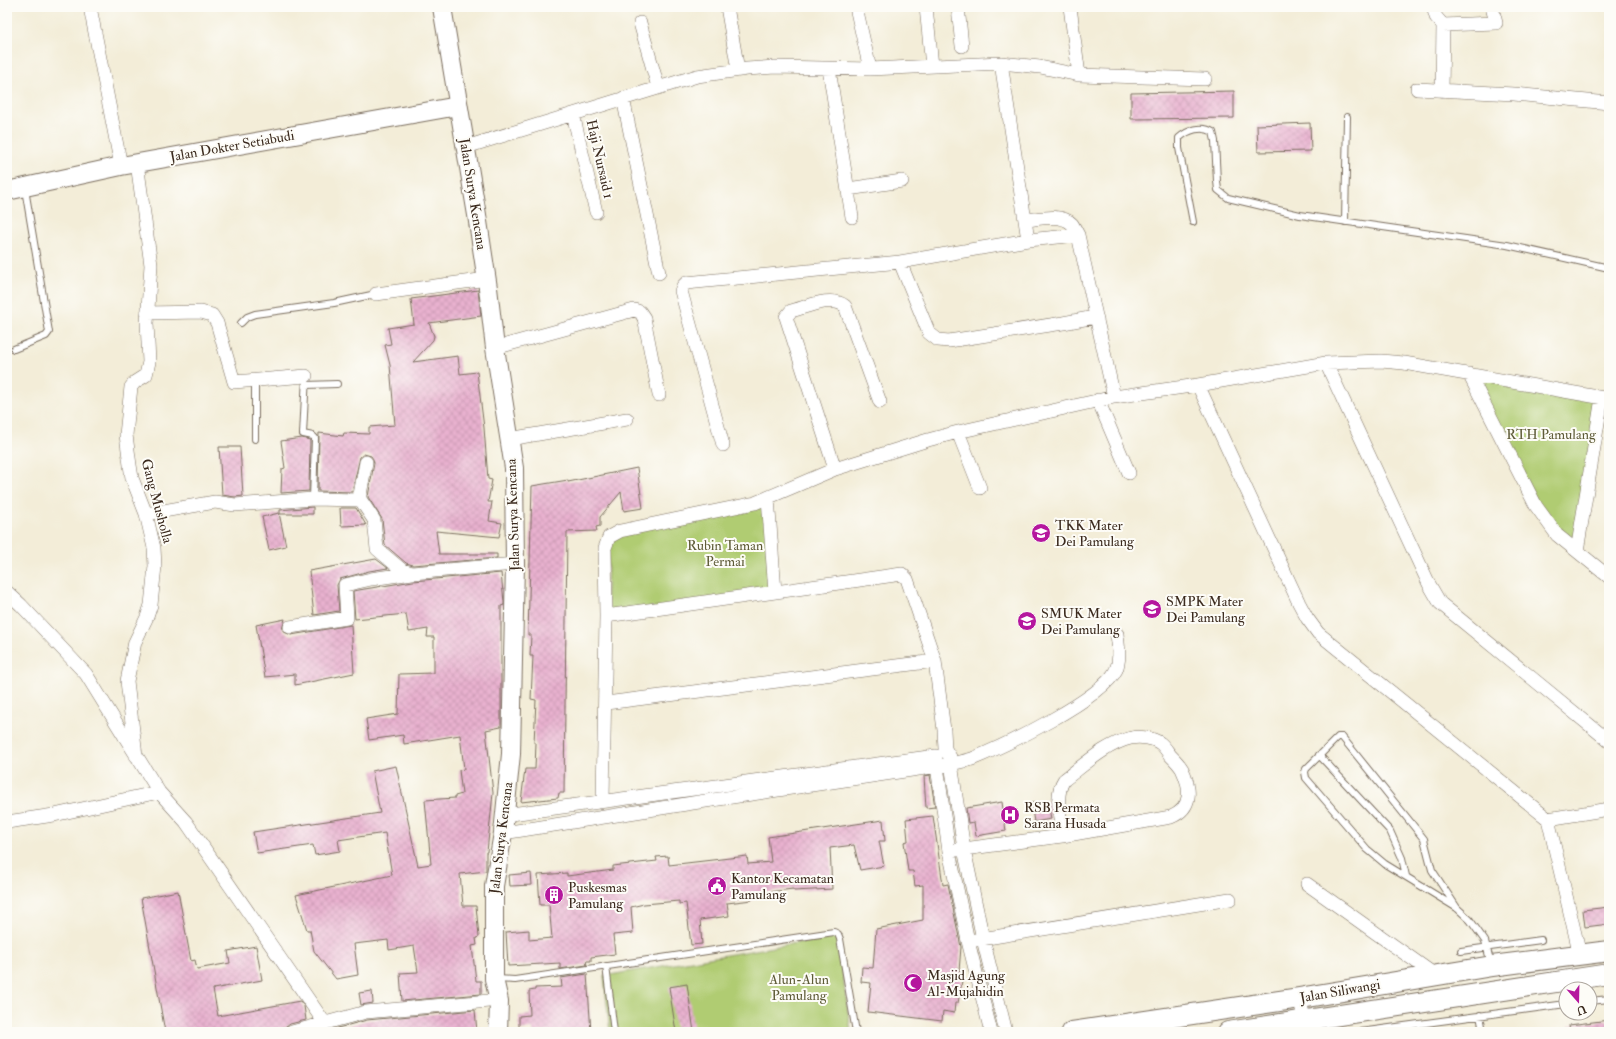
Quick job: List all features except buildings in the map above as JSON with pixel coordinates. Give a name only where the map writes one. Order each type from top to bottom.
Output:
[{"type":"main road","name":"Jalan Surya Kencana","points":[[442,7],[487,279],[495,348],[514,468],[515,564],[511,754],[503,833],[494,886],[494,979],[489,1001],[487,1032]]},
{"type":"main road","name":"Jalan Dokter Setiabudi","points":[[7,191],[129,164],[458,106]]},
{"type":"main road","name":"Jalan Siliwangi","points":[[1072,1032],[1300,998],[1492,966],[1609,951]]},
{"type":"main road","name":"Jalan Siliwangi","points":[[1228,1032],[1305,1026],[1609,974]]},
{"type":"main road","name":"Jalan Surya Kencana","points":[[494,979],[499,1001],[498,1032]]},
{"type":"street","name":"Gang Musholla","points":[[90,7],[129,164],[151,265],[147,313],[148,372],[131,387],[126,435],[132,478],[146,514],[154,548],[154,584],[151,605],[147,617],[134,642],[127,681],[136,756]]},
{"type":"street","points":[[728,7],[738,70]]},
{"type":"street","points":[[856,7],[870,69]]},
{"type":"street","points":[[926,7],[932,66]]},
{"type":"street","points":[[958,7],[962,46]]},
{"type":"street","points":[[1070,7],[1079,75]]},
{"type":"street","points":[[1433,7],[1436,17],[1442,25],[1442,91]]},
{"type":"street","points":[[1442,25],[1496,23],[1492,7]]},
{"type":"street","points":[[640,23],[658,87]]},
{"type":"street","points":[[1001,63],[1028,240]]},
{"type":"street","points":[[466,147],[658,87],[697,76],[738,70],[775,67],[870,69],[1001,63],[1040,67],[1079,75],[1205,79]]},
{"type":"street","points":[[829,69],[852,217]]},
{"type":"street","points":[[1417,90],[1514,94],[1609,103]]},
{"type":"street","points":[[624,98],[659,273]]},
{"type":"street","name":"Haji Nursaid 1","points":[[573,114],[596,212]]},
{"type":"street","points":[[848,189],[902,181]]},
{"type":"street","points":[[1025,220],[1061,218],[1073,225],[1078,235],[1114,397]]},
{"type":"street","points":[[723,445],[681,291],[686,283],[900,262],[1028,240],[1078,235]]},
{"type":"street","points":[[900,262],[929,333],[938,340],[949,341],[1095,317]]},
{"type":"street","points":[[376,294],[487,279]]},
{"type":"street","points":[[835,469],[786,317],[788,313],[830,301],[839,301],[845,306],[880,402]]},
{"type":"street","points":[[495,348],[634,310],[640,312],[644,318],[659,394]]},
{"type":"street","points":[[147,313],[201,312],[212,315],[217,323],[234,382],[255,380],[306,381]]},
{"type":"street","points":[[603,801],[606,703],[605,548],[609,537],[620,531],[755,503],[835,469],[958,432],[1114,397],[1198,385],[1326,363],[1368,361],[1404,363],[1605,398],[1577,551]]},
{"type":"street","points":[[1326,363],[1429,584],[1440,603],[1609,741]]},
{"type":"street","points":[[1469,374],[1536,506],[1557,535],[1609,577]]},
{"type":"street","points":[[1198,385],[1299,603],[1307,618],[1318,633],[1548,819],[1580,954]]},
{"type":"street","points":[[1098,400],[1130,473]]},
{"type":"street","points":[[509,439],[627,419]]},
{"type":"street","points":[[958,432],[980,488]]},
{"type":"street","points":[[359,500],[366,462]]},
{"type":"street","points":[[768,498],[775,592]]},
{"type":"street","points":[[146,514],[215,502],[235,505],[313,499],[359,500],[374,520],[377,549],[402,570],[412,573]]},
{"type":"street","points":[[290,628],[347,618],[345,585],[371,579],[412,573],[515,564]]},
{"type":"street","points":[[606,616],[902,574],[907,579],[934,661],[944,730],[939,757],[949,851],[968,941],[991,1032]]},
{"type":"street","points":[[7,592],[86,674],[159,792],[186,822],[324,1022]]},
{"type":"street","points":[[952,764],[971,759],[1032,731],[1099,690],[1116,670],[1119,658],[1116,634]]},
{"type":"street","points":[[606,703],[934,661]]},
{"type":"street","points":[[949,851],[1062,836],[1170,817],[1178,814],[1188,803],[1187,783],[1181,768],[1160,743],[1140,737],[1122,741],[1064,780],[1060,786],[1059,799],[1062,836]]},
{"type":"street","points":[[503,833],[697,795],[939,757],[950,757],[964,849],[983,939],[1006,1032]]},
{"type":"street","points":[[7,822],[54,815],[159,792]]},
{"type":"street","points":[[504,815],[603,801],[697,795]]},
{"type":"street","points":[[1548,819],[1609,809]]},
{"type":"street","points":[[1307,884],[1435,975]]},
{"type":"street","points":[[968,941],[1230,899]]},
{"type":"street","points":[[1300,998],[1305,1026]]},
{"type":"street","points":[[292,1032],[306,1029],[324,1022],[366,1012],[489,1001]]},
{"type":"lane","points":[[1345,222],[1347,117]]},
{"type":"lane","points":[[1193,222],[1179,148],[1179,138],[1185,132],[1208,129],[1213,132],[1215,140],[1216,181],[1218,190],[1228,198],[1300,215],[1507,245],[1609,268]]},
{"type":"lane","points":[[14,348],[46,336],[49,332],[25,188]]},
{"type":"lane","points":[[241,323],[247,317],[255,314],[334,304],[376,294]]},
{"type":"lane","points":[[255,380],[255,439]]},
{"type":"lane","points":[[313,499],[315,438],[313,436],[303,434],[306,381],[337,384]]},
{"type":"lane","points":[[1458,908],[1385,864],[1367,849],[1306,778],[1306,769],[1338,738],[1342,737],[1424,839],[1432,870],[1458,908],[1481,934],[1487,947],[1492,966]]},
{"type":"lane","points":[[1319,755],[1390,831],[1402,858],[1406,876]]},
{"type":"lane","points":[[494,979],[515,980],[834,932],[838,934],[840,939],[856,1032]]},
{"type":"lane","points":[[1461,951],[1541,940]]},
{"type":"lane","points":[[606,966],[614,1032]]},
{"type":"lane","points":[[1598,1000],[1609,998]]},
{"type":"lane","points":[[1360,1032],[1558,1005]]},
{"type":"lane","points":[[1480,1015],[1483,1032]]},
{"type":"green space","name":"RTH Pamulang","points":[[1469,374],[1602,398],[1577,551],[1548,524]]},
{"type":"green space","name":"Rubin Taman Permai","points":[[768,498],[775,592],[606,616],[609,537]]},
{"type":"green space","name":"Alun-Alun Pamulang","points":[[837,936],[851,1032],[610,1032],[604,976]]},
{"type":"place","name":"TKK Mater Dei Pamulang","points":[[1041,533]]},
{"type":"place","name":"SMPK Mater Dei Pamulang","points":[[1152,609]]},
{"type":"place","name":"SMUK Mater Dei Pamulang","points":[[1027,621]]},
{"type":"place","name":"RSB Permata Sarana Husada","points":[[1010,815]]},
{"type":"place","name":"Kantor Kecamatan Pamulang","points":[[717,886]]},
{"type":"place","name":"Puskesmas Pamulang","points":[[554,895]]},
{"type":"place","name":"Masjid Agung Al-Mujahidin","points":[[913,983]]}]
